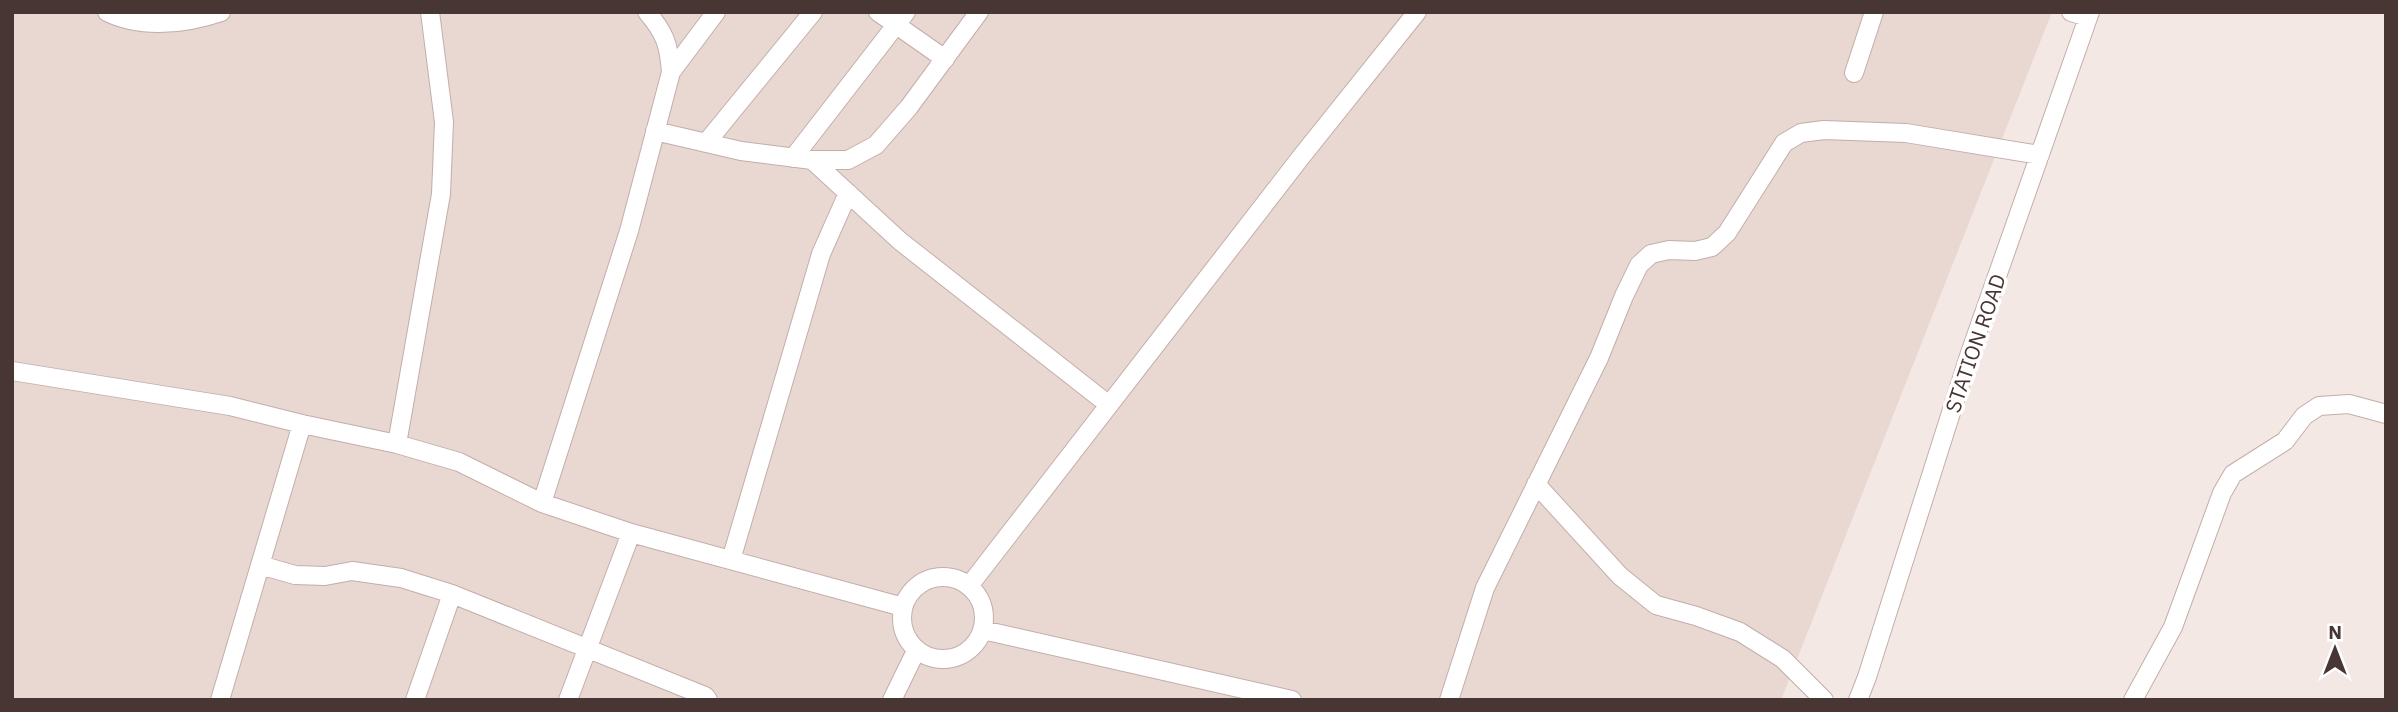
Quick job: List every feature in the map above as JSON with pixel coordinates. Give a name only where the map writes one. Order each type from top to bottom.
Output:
[{"type":"street","points":[[107,12],[122,20],[154,23],[202,19],[221,12]]},
{"type":"street","points":[[397,444],[441,194],[444,122],[430,12]]},
{"type":"street","points":[[542,503],[629,231],[671,72],[669,48],[647,12]]},
{"type":"street","points":[[671,72],[716,12]]},
{"type":"street","points":[[706,143],[813,12]]},
{"type":"street","points":[[878,12],[902,18],[945,59]]},
{"type":"street","points":[[655,131],[741,151],[812,160],[848,160],[876,145],[909,107],[979,12]]},
{"type":"street","points":[[969,586],[1301,157],[1418,12]]},
{"type":"street","points":[[1854,73],[1874,12]]},
{"type":"street","name":"STATION ROAD","points":[[1858,700],[1970,353],[2040,155],[2083,14]]},
{"type":"street","points":[[793,158],[902,18]]},
{"type":"street","points":[[1449,700],[1485,588],[1599,358],[1639,265],[1651,254],[1712,247],[1727,233],[1784,143],[1801,133],[1863,130],[1906,133],[2040,155]]},
{"type":"street","points":[[812,160],[900,241],[1109,405]]},
{"type":"street","points":[[731,560],[821,254],[848,193]]},
{"type":"street","points":[[12,371],[230,405],[302,424],[397,444],[459,461],[542,503],[631,533],[902,607]]},
{"type":"street","points":[[2133,700],[2173,628],[2218,503],[2233,474],[2285,441],[2304,416],[2319,406],[2349,404],[2386,414]]},
{"type":"street","points":[[220,700],[302,424]]},
{"type":"street","points":[[1536,485],[1620,576],[1656,605],[1740,632],[1783,659],[1824,700]]},
{"type":"street","points":[[568,700],[631,533]]},
{"type":"street","points":[[260,565],[295,575],[326,576],[352,571],[401,578],[452,594],[589,648],[705,696],[708,700]]},
{"type":"street","points":[[938,577],[954,578],[969,586],[979,598],[984,614],[983,630],[975,644],[963,655],[947,660],[931,658],[916,651],[906,638],[901,623],[902,607],[910,592],[923,582],[938,577]]},
{"type":"street","points":[[415,700],[452,594]]},
{"type":"street","points":[[983,630],[1292,700]]},
{"type":"street","points":[[892,700],[916,651]]},
{"type":"street","name":"STATION ROAD","points":[[1865,700],[1867,677]]},
{"type":"shaded area","points":[[12,12],[2052,12],[1781,700],[12,700]]}]
